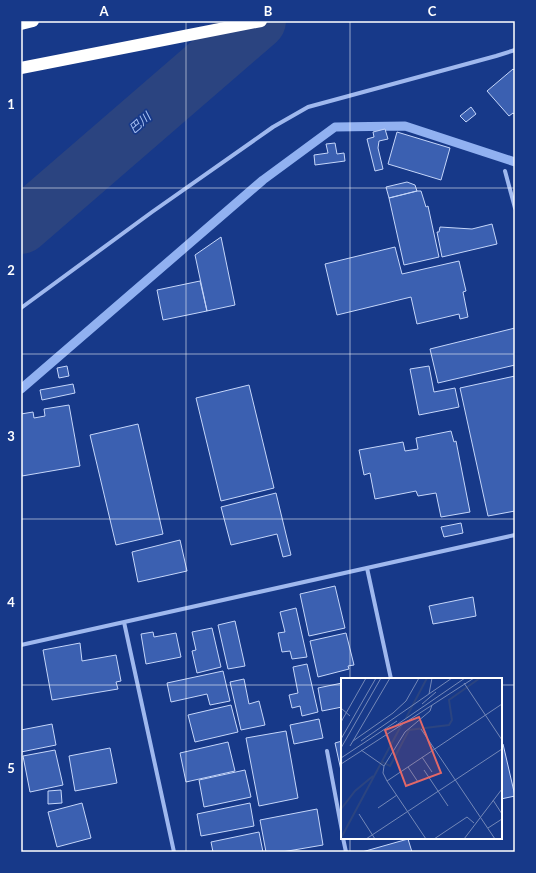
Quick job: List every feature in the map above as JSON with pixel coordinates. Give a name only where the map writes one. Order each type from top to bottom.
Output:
[{"type":"highway","points":[[21,24],[33,21]]},
{"type":"highway","points":[[21,68],[260,21]]},
{"type":"street","points":[[21,308],[164,203],[273,127],[308,107],[515,50]]},
{"type":"street","points":[[505,171],[515,208]]},
{"type":"street","points":[[21,645],[515,535]]},
{"type":"street","points":[[367,568],[391,678]]},
{"type":"street","points":[[124,622],[174,852]]},
{"type":"street","points":[[327,751],[341,826]]},
{"type":"street","points":[[343,839],[346,852]]},
{"type":"building","points":[[513,69],[515,71],[515,115],[513,113],[509,116],[487,91]]},
{"type":"building","points":[[471,107],[476,114],[466,122],[460,116]]},
{"type":"building","points":[[385,129],[388,139],[379,141],[378,148],[383,169],[375,171],[367,139],[374,137],[373,132]]},
{"type":"building","points":[[397,132],[450,148],[441,180],[388,164]]},
{"type":"building","points":[[335,143],[337,154],[344,153],[345,161],[315,165],[314,155],[328,153],[326,144]]},
{"type":"building","points":[[407,182],[415,185],[417,191],[389,198],[386,187]]},
{"type":"building","points":[[421,191],[426,207],[428,206],[439,257],[404,265],[389,198]]},
{"type":"building","points":[[492,224],[497,244],[442,257],[437,232],[439,232],[440,227],[472,229]]},
{"type":"building","points":[[221,237],[235,305],[207,311],[195,255]]},
{"type":"building","points":[[395,247],[402,274],[459,261],[466,291],[463,292],[468,317],[460,319],[459,314],[417,324],[411,297],[337,315],[325,264]]},
{"type":"building","points":[[200,281],[207,311],[163,320],[157,290]]},
{"type":"building","points":[[515,328],[515,365],[438,383],[430,349]]},
{"type":"building","points":[[67,366],[69,376],[59,378],[57,368]]},
{"type":"building","points":[[429,366],[434,392],[455,388],[459,407],[419,415],[410,369]]},
{"type":"building","points":[[515,376],[515,511],[488,516],[460,388]]},
{"type":"building","points":[[73,384],[75,393],[42,400],[40,390]]},
{"type":"building","points":[[249,385],[274,488],[221,501],[196,398]]},
{"type":"building","points":[[69,405],[80,466],[22,476],[21,414],[33,412],[34,418],[45,416],[44,409]]},
{"type":"building","points":[[138,424],[163,534],[116,545],[90,435]]},
{"type":"building","points":[[451,431],[454,442],[456,441],[470,512],[441,517],[436,493],[418,496],[416,491],[375,499],[370,473],[364,475],[359,450],[403,442],[405,451],[418,449],[416,438]]},
{"type":"building","points":[[276,493],[291,555],[283,557],[277,534],[231,545],[221,507]]},
{"type":"building","points":[[461,523],[463,533],[444,537],[441,527]]},
{"type":"building","points":[[180,540],[187,571],[138,582],[132,552]]},
{"type":"building","points":[[335,586],[345,628],[309,636],[300,594]]},
{"type":"building","points":[[473,597],[476,616],[433,624],[429,606]]},
{"type":"building","points":[[296,608],[307,657],[292,659],[290,651],[282,652],[278,633],[285,632],[280,612]]},
{"type":"building","points":[[235,621],[245,666],[228,669],[218,625]]},
{"type":"building","points":[[212,628],[221,667],[197,673],[192,651],[196,650],[192,632]]},
{"type":"building","points":[[153,632],[154,637],[176,633],[181,657],[146,664],[141,634]]},
{"type":"building","points":[[346,633],[354,665],[348,666],[349,669],[318,677],[310,641]]},
{"type":"building","points":[[80,643],[82,661],[116,655],[121,681],[116,682],[118,689],[52,700],[43,650]]},
{"type":"building","points":[[307,664],[318,712],[302,716],[300,706],[292,708],[289,695],[298,693],[293,667]]},
{"type":"building","points":[[223,671],[230,701],[210,705],[207,694],[171,702],[167,683]]},
{"type":"building","points":[[244,679],[249,704],[259,701],[265,725],[241,730],[230,682]]},
{"type":"building","points":[[341,683],[341,707],[322,711],[318,688]]},
{"type":"building","points":[[231,705],[238,732],[195,742],[188,715]]},
{"type":"building","points":[[319,719],[323,738],[294,744],[290,725]]},
{"type":"building","points":[[52,724],[56,745],[21,752],[21,730]]},
{"type":"building","points":[[286,731],[298,798],[259,806],[246,738]]},
{"type":"building","points":[[341,741],[341,770],[335,743]]},
{"type":"building","points":[[228,742],[235,771],[186,782],[180,753]]},
{"type":"building","points":[[502,744],[515,796],[502,799]]},
{"type":"building","points":[[110,748],[117,783],[75,791],[69,756]]},
{"type":"building","points":[[55,750],[63,785],[30,792],[23,756]]},
{"type":"building","points":[[245,770],[251,797],[204,807],[199,780]]},
{"type":"building","points":[[61,790],[62,803],[48,804],[48,791]]},
{"type":"building","points":[[82,803],[91,838],[57,847],[48,812]]},
{"type":"building","points":[[250,803],[254,826],[201,836],[197,814]]},
{"type":"building","points":[[317,809],[323,845],[282,852],[266,852],[260,820]]},
{"type":"building","points":[[259,832],[263,852],[213,852],[211,842]]},
{"type":"building","points":[[408,839],[412,852],[362,852]]},
{"type":"waterway","name":"巴川","points":[[21,226],[258,21]]},
{"type":"waterway","points":[[21,389],[263,180],[335,127],[405,126],[515,162]]}]
